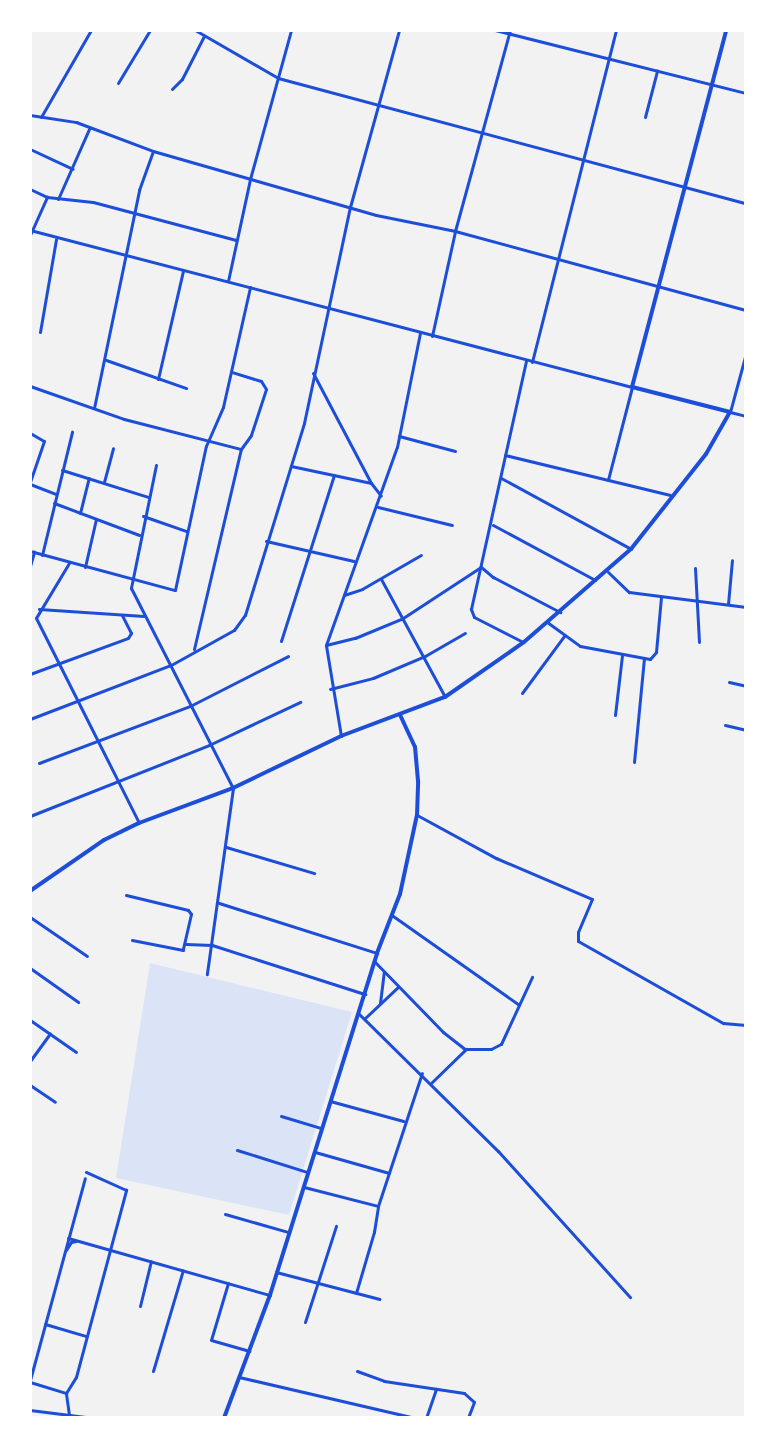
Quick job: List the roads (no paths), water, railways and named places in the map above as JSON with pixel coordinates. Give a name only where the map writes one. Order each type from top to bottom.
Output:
[{"type":"street","points":[[41,117],[92,30]]},
{"type":"street","points":[[118,83],[150,30]]},
{"type":"street","points":[[195,30],[278,78],[746,203]]},
{"type":"street","points":[[228,281],[250,179],[291,30]]},
{"type":"street","points":[[30,719],[171,665],[194,649],[240,624],[291,466],[350,207],[399,30]]},
{"type":"street","points":[[495,30],[746,93]]},
{"type":"street","points":[[531,362],[559,260],[616,30]]},
{"type":"street","points":[[608,480],[726,30]]},
{"type":"street","points":[[432,336],[455,231],[510,32]]},
{"type":"street","points":[[30,34],[30,49]]},
{"type":"street","points":[[172,89],[182,79],[204,36]]},
{"type":"street","points":[[645,117],[657,71]]},
{"type":"street","points":[[30,115],[76,122],[89,129],[153,151],[250,179],[350,207],[455,231],[746,310]]},
{"type":"street","points":[[58,199],[89,129]]},
{"type":"street","points":[[30,149],[73,169]]},
{"type":"street","points":[[94,408],[106,360],[134,213],[153,151]]},
{"type":"street","points":[[30,189],[58,199],[93,202],[237,240]]},
{"type":"street","points":[[47,196],[31,232],[746,416]]},
{"type":"street","points":[[40,332],[56,239]]},
{"type":"street","points":[[158,379],[183,271]]},
{"type":"street","points":[[30,566],[32,551],[130,580],[175,590],[186,531],[208,439],[223,407],[250,287]]},
{"type":"street","points":[[341,736],[330,689],[326,645],[354,561],[378,507],[399,436],[420,333]]},
{"type":"street","points":[[30,891],[104,840],[139,823],[232,788],[341,736],[445,697],[484,674],[608,572],[631,549],[670,495],[706,454],[730,412],[746,353]]},
{"type":"street","points":[[106,360],[186,388]]},
{"type":"street","points":[[524,642],[471,613],[492,525],[500,477],[526,360]]},
{"type":"street","points":[[194,649],[241,449],[251,435],[265,384],[231,372]]},
{"type":"street","points":[[312,372],[371,483],[381,496]]},
{"type":"street","points":[[30,386],[173,433],[208,439],[241,449]]},
{"type":"street","points":[[42,555],[72,432]]},
{"type":"street","points":[[30,434],[44,441],[30,483],[56,494]]},
{"type":"street","points":[[399,436],[455,450]]},
{"type":"street","points":[[104,482],[113,448]]},
{"type":"street","points":[[505,455],[670,495]]},
{"type":"street","points":[[156,465],[130,580],[144,616],[232,788],[219,903],[207,974]]},
{"type":"street","points":[[291,466],[371,483]]},
{"type":"street","points":[[62,470],[148,497]]},
{"type":"street","points":[[280,641],[334,475]]},
{"type":"street","points":[[500,477],[631,549]]},
{"type":"street","points":[[80,513],[89,478]]},
{"type":"street","points":[[54,503],[139,535]]},
{"type":"street","points":[[378,507],[452,525]]},
{"type":"street","points":[[143,516],[186,531]]},
{"type":"street","points":[[85,567],[96,519]]},
{"type":"street","points":[[492,525],[597,581]]},
{"type":"street","points":[[267,541],[354,561]]},
{"type":"street","points":[[344,595],[381,579],[421,555]]},
{"type":"street","points":[[728,604],[732,560]]},
{"type":"street","points":[[69,563],[39,609],[36,618],[139,823]]},
{"type":"street","points":[[482,567],[491,576],[560,612]]},
{"type":"street","points":[[326,645],[355,638],[403,618],[482,567]]},
{"type":"street","points":[[695,568],[695,603],[699,642]]},
{"type":"street","points":[[608,572],[629,592],[695,603],[728,604],[746,608]]},
{"type":"street","points":[[381,579],[425,656],[445,697]]},
{"type":"street","points":[[547,622],[580,646],[622,655],[655,657],[661,597]]},
{"type":"street","points":[[39,609],[144,616]]},
{"type":"street","points":[[30,674],[128,638],[130,633],[122,615]]},
{"type":"street","points":[[330,689],[373,678],[425,656],[465,633]]},
{"type":"street","points":[[522,693],[564,636]]},
{"type":"street","points":[[615,715],[622,655]]},
{"type":"street","points":[[39,763],[190,706],[288,656]]},
{"type":"street","points":[[634,762],[644,658]]},
{"type":"street","points":[[729,682],[746,686]]},
{"type":"street","points":[[30,816],[209,745],[300,702]]},
{"type":"street","points":[[224,1418],[270,1295],[374,961],[393,916],[417,815],[415,747],[400,715]]},
{"type":"street","points":[[725,725],[746,730]]},
{"type":"street","points":[[417,815],[496,858],[592,900],[578,932],[578,941],[723,1023],[746,1025]]},
{"type":"street","points":[[226,846],[314,873]]},
{"type":"street","points":[[126,895],[188,910],[186,944]]},
{"type":"street","points":[[219,903],[377,953]]},
{"type":"street","points":[[393,916],[519,1005]]},
{"type":"street","points":[[30,917],[87,956]]},
{"type":"street","points":[[132,940],[178,951],[186,944],[212,945],[365,994]]},
{"type":"street","points":[[374,961],[398,987],[466,1049],[490,1049],[501,1044],[532,977]]},
{"type":"street","points":[[30,968],[78,1002]]},
{"type":"street","points":[[380,1004],[384,972]]},
{"type":"street","points":[[365,1018],[398,987]]},
{"type":"street","points":[[358,1013],[422,1073],[630,1297]]},
{"type":"street","points":[[30,1020],[76,1052]]},
{"type":"street","points":[[30,1061],[50,1033]]},
{"type":"street","points":[[431,1083],[466,1049]]},
{"type":"street","points":[[356,1293],[374,1232],[378,1206],[404,1121],[422,1073]]},
{"type":"street","points":[[30,1085],[55,1102]]},
{"type":"street","points":[[330,1101],[404,1121]]},
{"type":"street","points":[[281,1116],[321,1128]]},
{"type":"street","points":[[237,1150],[307,1172]]},
{"type":"street","points":[[313,1152],[389,1173]]},
{"type":"street","points":[[69,1415],[66,1393],[76,1377],[126,1190],[86,1172]]},
{"type":"street","points":[[66,1393],[30,1381],[85,1178]]},
{"type":"street","points":[[302,1187],[378,1206]]},
{"type":"street","points":[[225,1214],[288,1232]]},
{"type":"street","points":[[305,1322],[336,1226]]},
{"type":"street","points":[[68,1238],[270,1295]]},
{"type":"street","points":[[63,1254],[71,1242],[84,1241]]},
{"type":"street","points":[[140,1305],[151,1261]]},
{"type":"street","points":[[153,1371],[183,1270]]},
{"type":"street","points":[[276,1272],[380,1299]]},
{"type":"street","points":[[228,1283],[211,1340],[249,1351]]},
{"type":"street","points":[[45,1324],[87,1336]]},
{"type":"street","points":[[357,1371],[384,1381],[472,1397],[468,1418]]},
{"type":"street","points":[[239,1377],[415,1418]]},
{"type":"street","points":[[426,1418],[436,1389]]},
{"type":"street","points":[[30,1410],[94,1418]]}]
